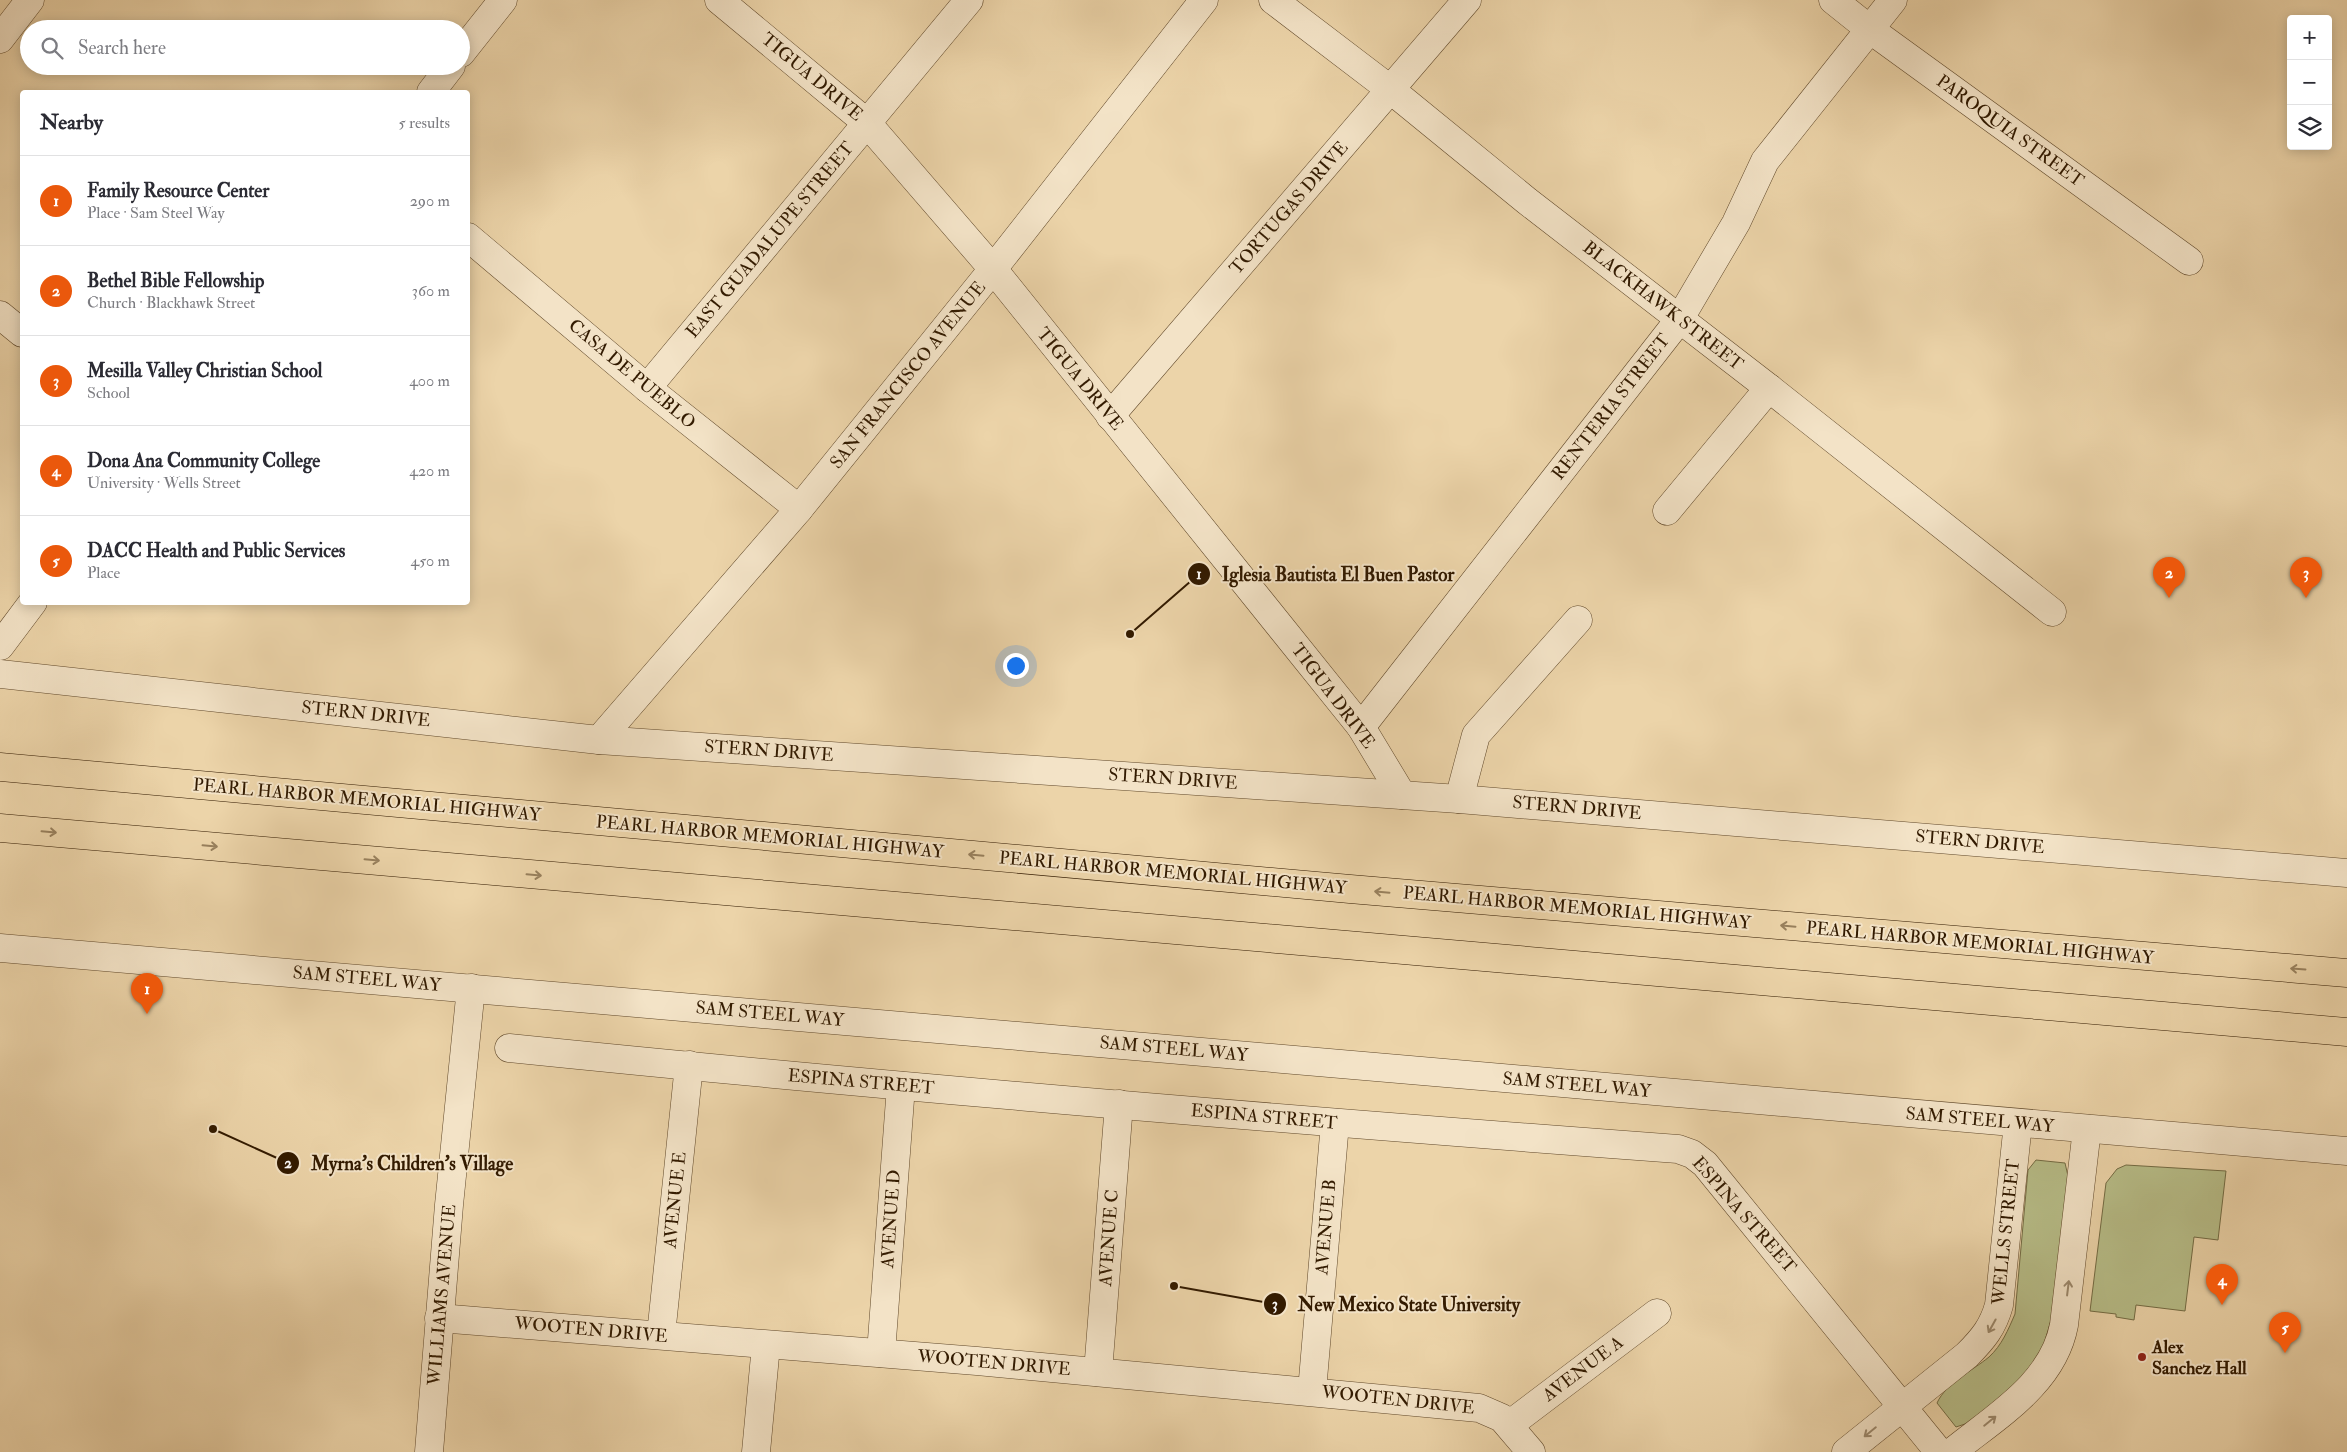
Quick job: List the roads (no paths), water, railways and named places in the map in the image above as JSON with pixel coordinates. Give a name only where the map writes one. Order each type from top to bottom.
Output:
[{"type":"highway","name":"PEARL HARBOR MEMORIAL HIGHWAY","points":[[0,768],[1360,890],[2347,973]]},
{"type":"highway","points":[[0,828],[2347,1032]]},
{"type":"street","points":[[0,39],[30,0]]},
{"type":"street","points":[[470,42],[503,0]]},
{"type":"street","name":"TIGUA DRIVE","points":[[718,0],[867,123],[993,269],[1360,727],[1402,795]]},
{"type":"street","name":"EAST GUADALUPE STREET","points":[[647,388],[969,0]]},
{"type":"street","name":"SAN FRANCISCO AVENUE","points":[[599,740],[799,509],[993,269],[1204,0]]},
{"type":"street","name":"BLACKHAWK STREET","points":[[1273,0],[1391,90],[1527,200],[1679,320],[1769,388],[2052,612]]},
{"type":"street","name":"TORTUGAS DRIVE","points":[[1110,416],[1467,0]]},
{"type":"street","name":"PAROQUIA STREET","points":[[1833,0],[1868,28],[2189,261]]},
{"type":"street","name":"RENTERIA STREET","points":[[1360,727],[1679,320],[1736,223],[1765,161],[1868,28],[1893,0]]},
{"type":"street","points":[[433,90],[444,75]]},
{"type":"street","name":"CASA DE PUEBLO","points":[[470,239],[647,388],[799,509]]},
{"type":"street","points":[[0,315],[20,332]]},
{"type":"street","points":[[1666,511],[1769,388]]},
{"type":"street","points":[[0,646],[31,605]]},
{"type":"street","points":[[1458,799],[1476,735],[1578,620]]},
{"type":"street","name":"STERN DRIVE","points":[[0,674],[599,740],[1458,799],[2347,873]]},
{"type":"street","name":"SAM STEEL WAY","points":[[0,948],[2347,1151]]},
{"type":"street","name":"WILLIAMS AVENUE","points":[[429,1452],[439,1318],[471,988]]},
{"type":"street","name":"ESPINA STREET","points":[[509,1048],[901,1086],[1335,1124],[1678,1149],[1692,1154],[1711,1172],[1939,1452]]},
{"type":"street","name":"AVENUE E","points":[[661,1335],[689,1066]]},
{"type":"street","name":"AVENUE D","points":[[881,1353],[901,1086]]},
{"type":"street","name":"AVENUE C","points":[[1098,1372],[1119,1104]]},
{"type":"street","name":"WELLS STREET","points":[[1846,1452],[1967,1354],[1985,1338],[1995,1322],[2000,1305],[2018,1123]]},
{"type":"street","name":"AVENUE B","points":[[1312,1391],[1335,1124]]},
{"type":"street","points":[[1952,1452],[2040,1378],[2056,1354],[2064,1325],[2087,1129]]},
{"type":"street","name":"AVENUE A","points":[[1509,1425],[1656,1313]]},
{"type":"street","name":"WOOTEN DRIVE","points":[[439,1318],[881,1353],[1312,1391],[1479,1408],[1492,1412],[1509,1425],[1531,1452]]},
{"type":"street","points":[[756,1452],[766,1345]]},
{"type":"place","name":"Bethel Bible Fellowship","points":[[2169,598]]},
{"type":"place","name":"Mesilla Valley Christian School","points":[[2306,598]]},
{"type":"place","name":"Iglesia Bautista El Buen Pastor","points":[[1130,634]]},
{"type":"place","name":"Family Resource Center","points":[[147,1014]]},
{"type":"place","name":"Myrna's Children's Village","points":[[213,1129]]},
{"type":"place","name":"New Mexico State University","points":[[1174,1286]]},
{"type":"place","name":"Dona Ana Community College","points":[[2222,1305]]},
{"type":"place","name":"DACC Health and Public Services","points":[[2285,1353]]},
{"type":"place","name":"Alex Sanchez Hall","points":[[2142,1357]]}]
